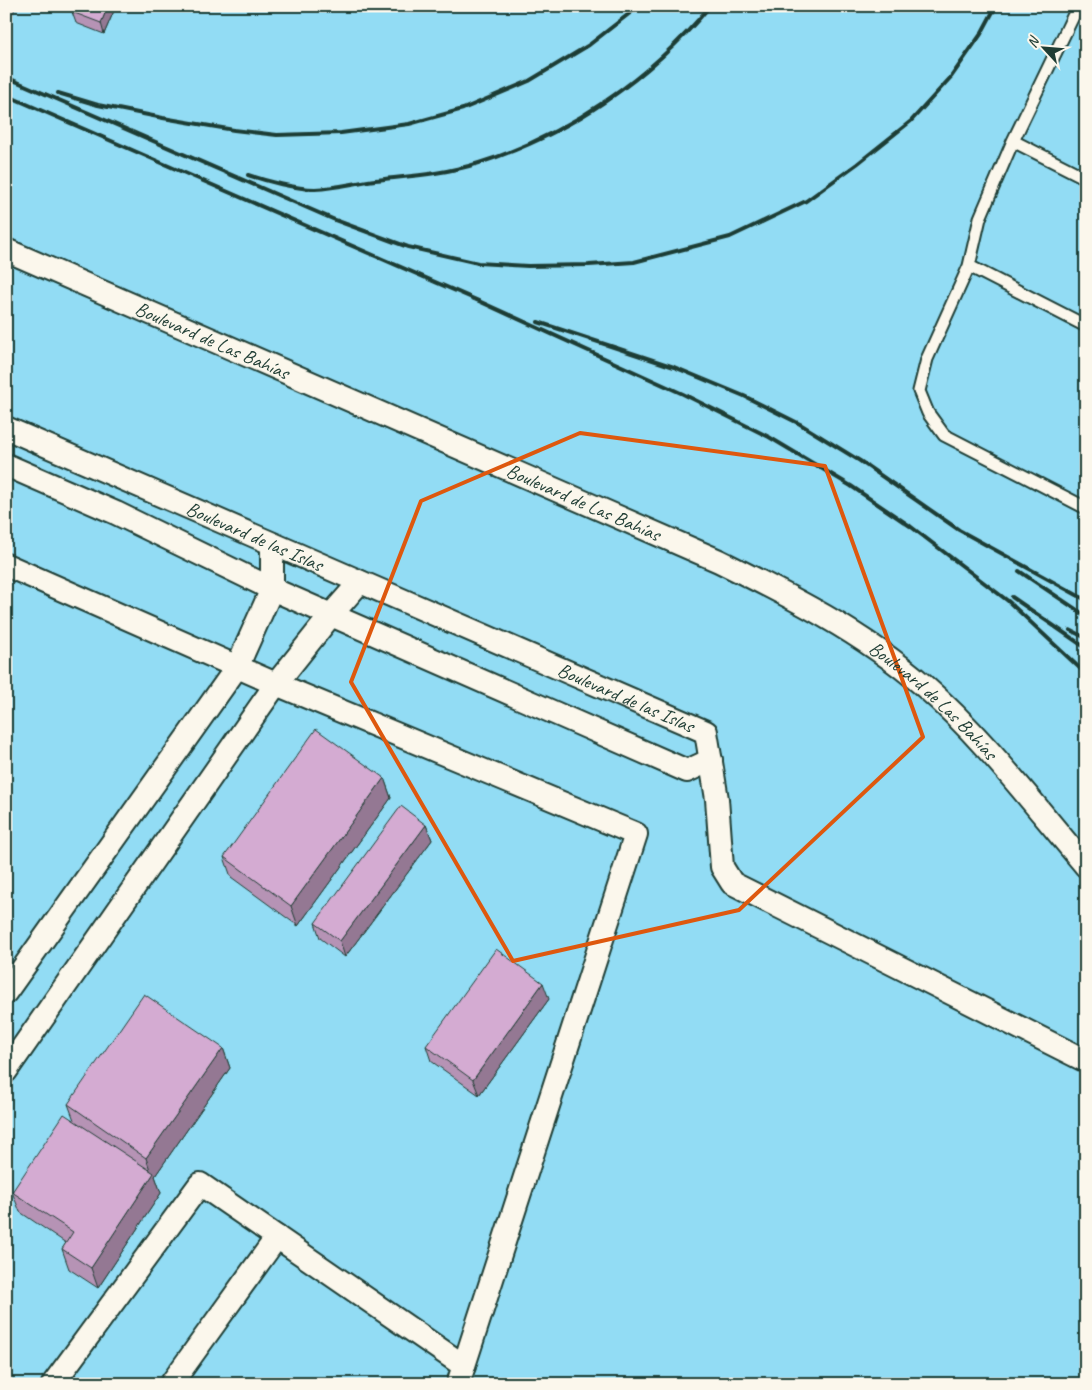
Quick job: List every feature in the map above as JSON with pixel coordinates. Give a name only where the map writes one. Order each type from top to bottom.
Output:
[{"type":"street","name":"Boulevard de Las Bahías","points":[[6,250],[718,561],[794,599],[867,642],[923,685],[976,737],[1086,866]]},
{"type":"street","name":"Boulevard de las Islas","points":[[6,428],[706,732],[711,760],[687,771],[272,589],[116,513],[6,465]]},
{"type":"street","points":[[6,992],[237,667],[272,589],[272,544]]},
{"type":"street","points":[[6,565],[276,684],[636,834],[461,1375],[277,1237],[200,1184],[53,1384]]},
{"type":"street","points":[[6,1071],[276,684],[331,614],[360,582]]},
{"type":"street","points":[[711,760],[717,799],[722,867],[732,883],[1086,1061]]},
{"type":"street","points":[[171,1384],[277,1237]]},
{"type":"lane","points":[[1078,6],[1013,141],[980,218],[969,266],[927,358],[919,391],[928,413],[944,435],[1086,508]]},
{"type":"lane","points":[[1013,141],[1086,178]]},
{"type":"lane","points":[[969,266],[1086,326]]},
{"type":"highlighted area","points":[[580,433],[825,466],[923,737],[739,910],[513,961],[351,682],[421,501]]},
{"type":"water","points":[[6,6],[1086,6],[1086,1384],[6,1384]]},
{"type":"building","points":[[75,6],[108,6],[101,23],[72,12]]},
{"type":"building","points":[[316,729],[384,778],[291,906],[224,857]]},
{"type":"building","points":[[401,806],[426,825],[340,941],[315,923]]},
{"type":"building","points":[[496,949],[543,983],[473,1080],[426,1046]]},
{"type":"building","points":[[144,994],[223,1048],[146,1158],[68,1104]]},
{"type":"building","points":[[64,1114],[154,1173],[91,1268],[62,1249],[73,1232],[12,1192]]},
{"type":"railway","points":[[58,93],[98,105],[163,118],[277,135],[341,133],[409,124],[463,109],[529,81],[589,45],[639,6]]},
{"type":"railway","points":[[248,175],[307,189],[338,187],[375,180],[453,170],[512,151],[576,120],[606,101],[662,57],[710,6]]},
{"type":"railway","points":[[6,77],[335,220],[408,247],[478,263],[528,266],[634,262],[730,237],[806,201],[911,121],[951,77],[981,34],[996,6]]},
{"type":"railway","points":[[6,95],[481,302],[683,394],[769,437],[851,486],[910,526],[1008,601],[1086,674]]},
{"type":"railway","points":[[538,322],[674,367],[744,396],[800,424],[860,461],[959,530],[1086,600]]},
{"type":"railway","points":[[1019,571],[1086,616]]},
{"type":"railway","points":[[1012,597],[1086,648]]},
{"type":"railway","points":[[1070,630],[1086,638]]}]
